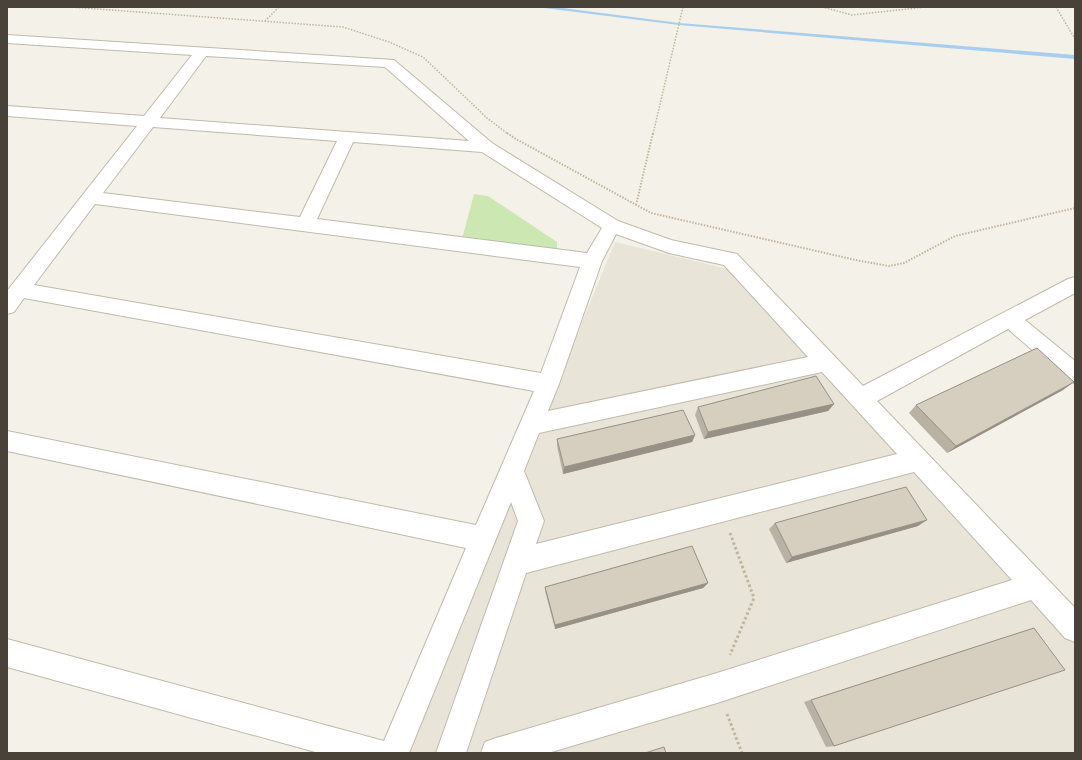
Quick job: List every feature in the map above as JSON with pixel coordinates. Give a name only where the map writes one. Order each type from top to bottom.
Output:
[{"type":"street","points":[[7,39],[389,63],[486,147],[612,226],[669,246],[730,259],[919,460],[1034,586],[1075,628]]},
{"type":"street","points":[[202,52],[13,298],[548,384]]},
{"type":"street","points":[[7,125],[13,112],[486,147]]},
{"type":"street","points":[[305,225],[348,136]]},
{"type":"street","points":[[90,197],[592,261]]},
{"type":"street","points":[[394,753],[548,384],[592,261],[612,226]]},
{"type":"street","points":[[861,398],[1075,284]]},
{"type":"street","points":[[1010,319],[1075,374]]},
{"type":"street","points":[[531,425],[827,362]]},
{"type":"street","points":[[7,441],[483,539]]},
{"type":"street","points":[[516,562],[919,460]]},
{"type":"street","points":[[451,753],[531,521],[512,471]]},
{"type":"street","points":[[496,753],[717,688],[1034,586]]},
{"type":"street","points":[[7,653],[375,753]]},
{"type":"path","points":[[70,7],[343,27],[389,42],[423,57],[487,118],[516,139],[651,213],[852,259],[889,266],[904,263],[955,236],[972,230],[1075,208]]},
{"type":"path","points":[[265,21],[279,7]]},
{"type":"path","points":[[636,205],[683,7]]},
{"type":"path","points":[[822,7],[852,15],[926,7]]},
{"type":"path","points":[[1056,7],[1075,39]]},
{"type":"path","points":[[722,510],[754,598],[717,688],[742,753]]},
{"type":"shaded area","points":[[615,242],[728,269],[1075,643],[1075,753],[405,753]]},
{"type":"green space","points":[[474,194],[488,196],[557,242],[557,250],[462,239]]},
{"type":"building","points":[[1037,348],[1074,382],[956,446],[916,405]]},
{"type":"building","points":[[816,376],[834,404],[708,432],[698,407]]},
{"type":"building","points":[[683,410],[695,435],[564,467],[557,439]]},
{"type":"building","points":[[906,487],[927,520],[792,557],[775,523]]},
{"type":"building","points":[[692,546],[708,583],[555,625],[545,587]]},
{"type":"building","points":[[1034,628],[1065,670],[834,746],[811,700]]},
{"type":"building","points":[[664,747],[666,753],[645,753]]},
{"type":"waterway","points":[[544,7],[679,24],[1075,57]]}]
